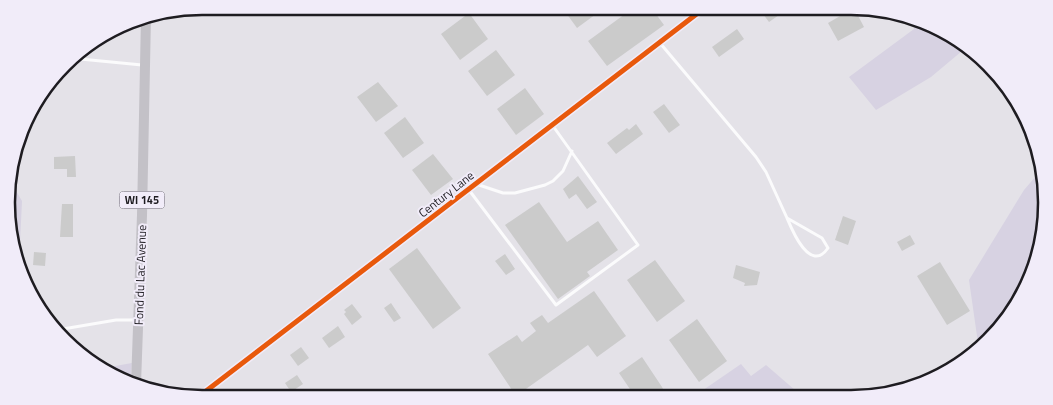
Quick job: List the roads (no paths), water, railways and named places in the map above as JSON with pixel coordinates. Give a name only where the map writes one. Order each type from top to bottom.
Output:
[{"type":"main road","name":"Fond du Lac Avenue","points":[[136,378],[146,24]]},
{"type":"street","name":"Century Lane","points":[[207,390],[696,15]]},
{"type":"lane","points":[[660,43],[756,157],[766,172],[787,218],[798,242],[805,251],[816,255],[825,251],[826,243],[822,238],[787,218]]},
{"type":"lane","points":[[82,59],[146,66]]},
{"type":"lane","points":[[469,190],[556,305],[638,245],[552,125]]},
{"type":"lane","points":[[476,184],[503,194],[515,193],[545,185],[553,181],[562,172],[572,151]]},
{"type":"lane","points":[[64,329],[116,320],[138,320]]}]
